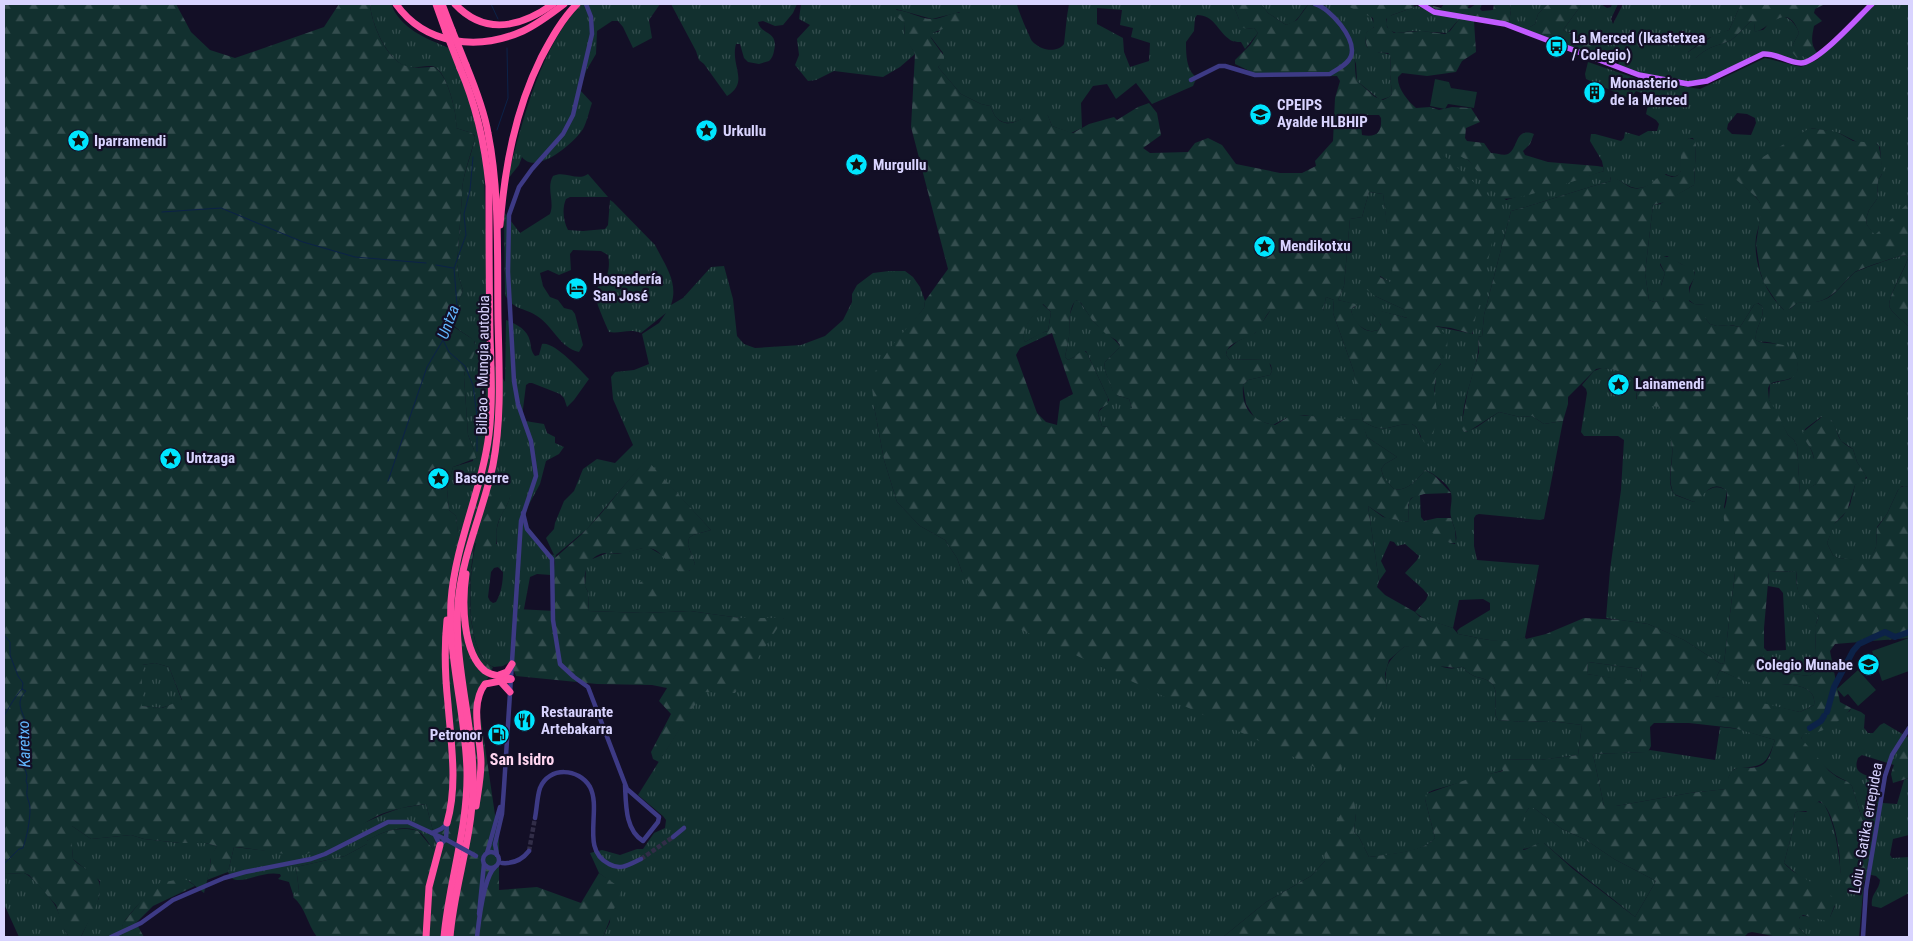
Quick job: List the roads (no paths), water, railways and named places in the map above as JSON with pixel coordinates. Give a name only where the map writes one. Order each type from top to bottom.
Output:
[{"type":"highway","points":[[396,4],[411,22],[430,34],[452,41],[480,42],[521,32],[541,21],[564,4]]},
{"type":"highway","name":"Bilbao - Mungia autobia","points":[[434,4],[449,31]]},
{"type":"highway","name":"Bilbao - Mungia autobia","points":[[442,4],[449,31],[483,110],[492,156],[497,258],[499,410],[493,465],[464,560],[458,604],[458,647],[473,766],[471,826],[450,937]]},
{"type":"highway","points":[[455,4],[467,15],[481,22],[506,25],[528,20],[553,4]]},
{"type":"highway","points":[[497,258],[504,180],[514,128],[530,82],[550,40],[577,4]]},
{"type":"highway","name":"Bilbao - Mungia autobia","points":[[444,937],[461,842],[467,790],[464,734],[453,664],[451,600],[461,551],[484,465],[491,410],[487,167],[479,118],[463,67]]},
{"type":"highway","points":[[478,514],[466,580],[465,623],[469,641],[478,662],[485,671],[500,678],[511,679]]},
{"type":"highway","points":[[448,823],[453,769],[445,657],[451,600]]},
{"type":"highway","points":[[471,826],[477,800],[481,766],[477,702],[480,691],[485,684],[500,678],[512,664]]},
{"type":"highway","points":[[500,678],[510,692]]},
{"type":"highway","points":[[426,937],[429,887],[444,842]]},
{"type":"main road","points":[[1421,4],[1434,12],[1505,24],[1639,75],[1693,85],[1707,81],[1763,54],[1773,55],[1797,63],[1810,61],[1821,53],[1872,4]]},
{"type":"street","points":[[477,937],[487,878],[499,860],[495,844],[503,799],[523,513],[535,482],[536,468],[527,426],[518,404],[514,381],[508,272],[509,215],[514,195],[521,183],[563,134],[573,114],[592,28],[586,4]]},
{"type":"street","points":[[1191,80],[1219,66],[1255,74],[1330,74],[1337,70],[1347,63],[1352,56],[1351,43],[1333,16],[1324,8],[1315,4]]},
{"type":"street","points":[[523,513],[527,529],[552,559],[553,620],[560,664],[588,687],[627,789],[659,816],[658,822],[643,841],[636,837],[629,822],[625,785]]},
{"type":"street","name":"Loiu - Gatika errepidea","points":[[1863,937],[1866,890],[1885,776],[1892,755],[1909,728]]},
{"type":"street","points":[[536,818],[542,785],[554,774],[572,772],[585,781],[592,792],[594,845],[598,856],[604,862],[619,868],[626,867],[641,859]]},
{"type":"street","points":[[479,925],[484,863],[503,799]]},
{"type":"street","points":[[111,937],[141,922],[173,900],[217,881],[245,872],[318,857],[388,822],[408,822],[432,833],[444,842]]},
{"type":"street","points":[[432,833],[448,823]]},
{"type":"street","points":[[444,842],[448,823]]},
{"type":"street","points":[[672,837],[684,828]]},
{"type":"street","points":[[432,833],[438,839],[476,856],[489,867],[495,867]]},
{"type":"street","points":[[502,863],[516,862],[529,851]]},
{"type":"street","points":[[476,856],[493,852],[497,854]]},
{"type":"waterway","name":"Untza","points":[[491,4],[498,19]]},
{"type":"waterway","name":"Untza","points":[[497,130],[508,98],[507,48]]},
{"type":"waterway","name":"Untza","points":[[388,481],[427,367],[449,330],[457,306],[454,268],[466,235],[464,214],[470,190],[473,157]]},
{"type":"waterway","points":[[162,212],[221,208],[303,242],[355,257],[426,263]]},
{"type":"waterway","points":[[436,265],[453,268]]},
{"type":"waterway","points":[[443,340],[449,352],[465,366],[473,385],[477,416],[477,451]]},
{"type":"waterway","name":"Karetxo","points":[[4,623],[4,635],[10,642],[10,655],[18,676],[23,683],[22,689],[26,691],[20,700],[20,704],[26,727],[23,730],[27,750],[23,761],[27,776],[27,794],[30,805],[28,828],[23,848],[19,849],[4,864]]},
{"type":"waterway","points":[[1827,712],[1834,687],[1853,651],[1859,644],[1885,632],[1895,637],[1909,632]]},
{"type":"waterway","points":[[4,716],[22,689]]},
{"type":"waterway","points":[[1810,728],[1821,721],[1824,716]]},
{"type":"tunnel","points":[[529,851],[535,818]]},
{"type":"tunnel","points":[[641,859],[673,837]]},
{"type":"place","name":"La Merced (Ikastetxea / Colegio)","points":[[1556,47]]},
{"type":"place","name":"Monasterio de la Merced","points":[[1594,92]]},
{"type":"place","name":"CPEIPS Ayalde HLBHIP","points":[[1261,114]]},
{"type":"place","name":"Urkullu","points":[[707,131]]},
{"type":"place","name":"Iparramendi","points":[[78,141]]},
{"type":"place","name":"Murgullu","points":[[857,165]]},
{"type":"place","name":"Mendikotxu","points":[[1264,246]]},
{"type":"place","name":"Hospedería San José","points":[[577,288]]},
{"type":"place","name":"Lainamendi","points":[[1619,384]]},
{"type":"place","name":"Untzaga","points":[[170,458]]},
{"type":"place","name":"Basoerre","points":[[439,478]]},
{"type":"place","name":"Colegio Munabe","points":[[1869,665]]},
{"type":"place","name":"Restaurante Artebakarra","points":[[525,721]]},
{"type":"place","name":"Petronor","points":[[498,735]]},
{"type":"district","name":"San Isidro","points":[[522,759]]}]
